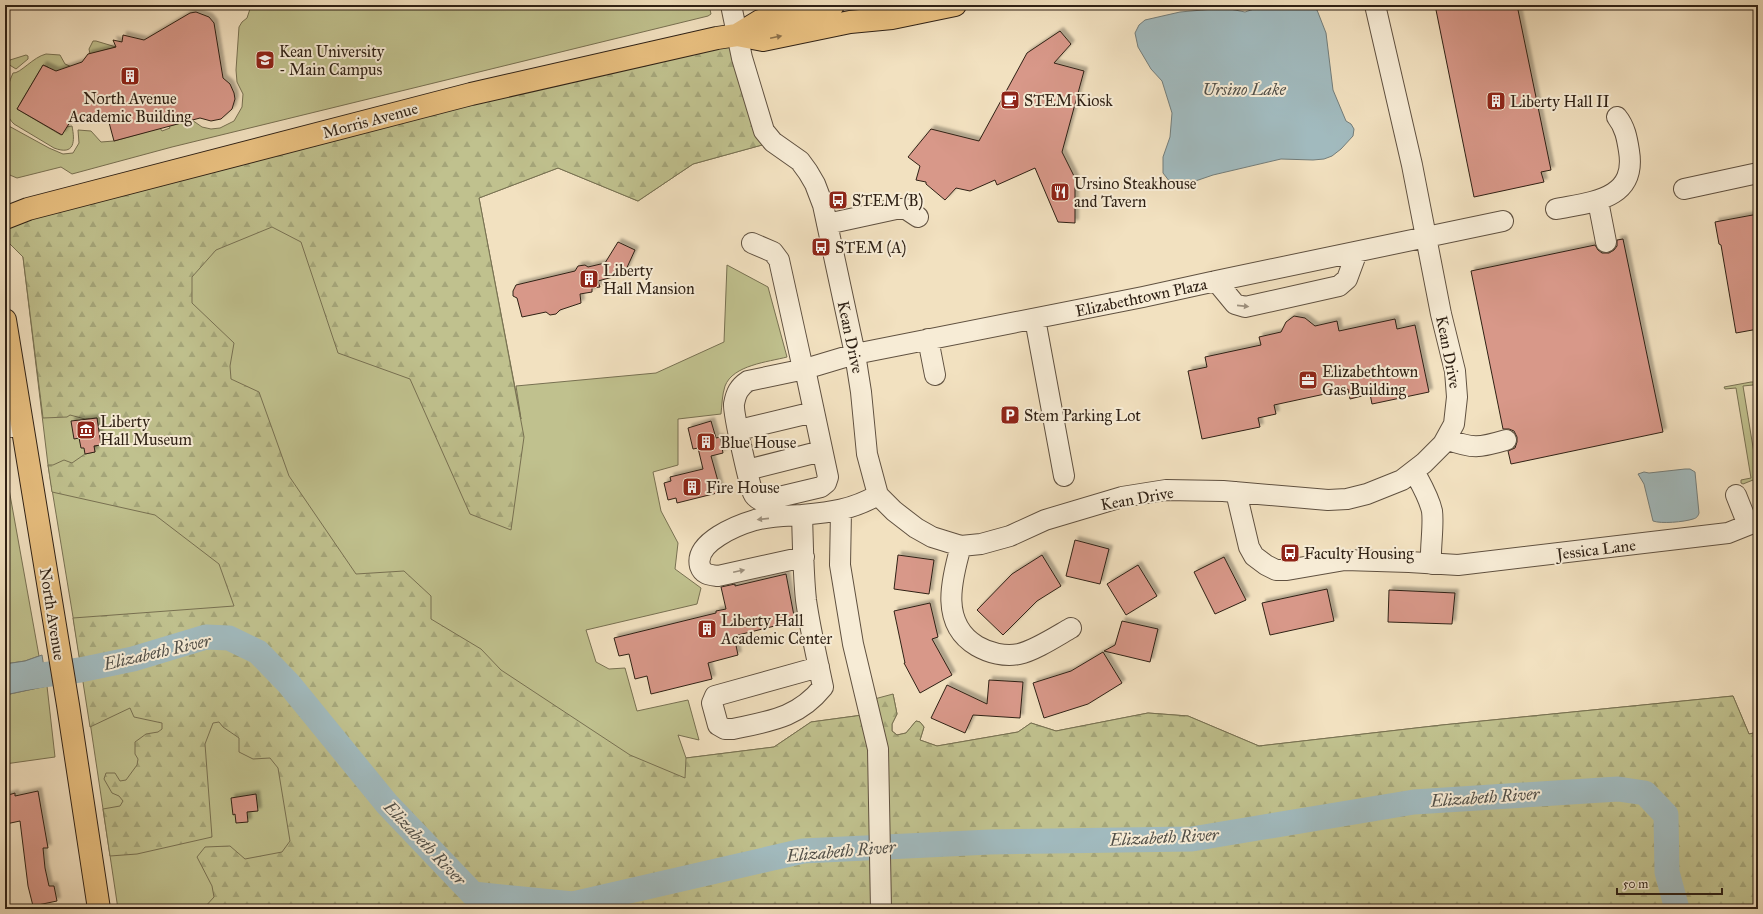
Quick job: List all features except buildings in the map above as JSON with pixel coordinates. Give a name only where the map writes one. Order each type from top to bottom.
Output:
[{"type":"main road","name":"Morris Avenue","points":[[5,218],[28,209],[471,94],[737,35],[760,21],[833,5]]},
{"type":"main road","name":"Morris Avenue","points":[[737,35],[763,40],[850,22],[892,18],[955,5]]},
{"type":"main road","name":"North Avenue","points":[[5,320],[13,420],[56,628],[98,909]]},
{"type":"street","name":"Kean Drive","points":[[731,5],[742,58],[764,131],[773,142],[800,161],[815,184],[823,205],[855,354],[861,392],[867,454],[878,495],[894,511],[916,528],[932,537],[961,546],[981,544],[1010,536],[1045,520],[1122,497],[1166,490],[1236,492],[1328,500],[1347,499],[1383,488],[1402,480],[1424,464],[1443,444],[1454,424],[1458,397],[1455,371],[1441,314],[1412,165],[1375,5]]},
{"type":"street","points":[[1556,209],[1606,199],[1619,189],[1626,180],[1630,169],[1630,158],[1626,132],[1623,124],[1617,117]]},
{"type":"street","points":[[1684,189],[1758,173]]},
{"type":"street","points":[[1598,201],[1606,242]]},
{"type":"street","points":[[826,224],[896,209],[906,209],[918,217]]},
{"type":"street","name":"Elizabethtown Plaza","points":[[739,430],[734,406],[740,386],[748,381],[804,369],[855,354],[1143,298],[1216,281],[1503,221]]},
{"type":"street","points":[[752,243],[773,252],[779,260],[814,412],[828,477],[826,483],[821,487],[762,501],[757,499],[753,493],[739,430],[814,412]]},
{"type":"street","points":[[1216,281],[1234,304],[1245,307],[1339,286],[1347,279],[1356,252]]},
{"type":"street","points":[[1035,319],[1064,476]]},
{"type":"street","points":[[928,339],[935,375]]},
{"type":"street","points":[[1446,439],[1462,445],[1480,447],[1506,440]]},
{"type":"street","points":[[747,470],[822,451]]},
{"type":"street","points":[[1414,471],[1426,494],[1432,512],[1430,550],[1431,564]]},
{"type":"street","name":"Jessica Lane","points":[[1236,492],[1249,547],[1254,556],[1276,570],[1287,570],[1345,560],[1458,565],[1728,533],[1753,523]]},
{"type":"street","points":[[1736,494],[1753,523]]},
{"type":"street","points":[[804,557],[718,576],[709,575],[703,571],[700,565],[700,558],[704,548],[712,540],[733,528],[756,519],[841,511],[878,495]]},
{"type":"street","points":[[841,511],[840,565],[853,644],[878,748],[880,764],[881,908]]},
{"type":"street","points":[[802,515],[806,600],[819,666],[823,687],[815,697],[785,717],[734,729],[725,729],[718,725],[712,703],[715,696],[819,666]]},
{"type":"street","points":[[961,546],[952,587],[951,603],[954,620],[965,637],[975,645],[984,650],[997,654],[1019,654],[1071,628]]},
{"type":"green space","points":[[255,5],[709,5],[711,14],[708,16],[172,147],[72,174],[61,167],[17,178],[5,173],[5,117],[7,125],[63,154],[73,153],[79,143],[78,130],[91,131],[101,142],[114,141],[160,128],[162,131],[170,128],[169,126],[192,120],[202,127],[211,129],[220,128],[234,121],[242,107],[243,94],[237,82],[236,70],[239,27],[247,18],[250,9]]},
{"type":"green space","points":[[737,35],[773,142],[693,164],[638,201],[558,168],[479,198],[524,437],[511,530],[470,514],[410,379],[338,353],[301,242],[272,227],[216,250],[192,277],[192,303],[234,343],[230,366],[231,379],[259,392],[289,476],[356,574],[404,571],[431,596],[431,619],[481,649],[501,670],[630,755],[685,778],[686,758],[774,747],[811,722],[870,714],[867,701],[893,694],[897,714],[892,724],[892,731],[897,735],[906,733],[916,721],[920,722],[924,727],[920,740],[937,746],[1018,732],[1031,723],[1056,731],[1148,713],[1188,716],[1259,746],[1442,725],[1733,696],[1749,734],[1758,732],[1758,909],[173,909],[180,906],[204,908],[214,897],[212,886],[197,857],[205,847],[230,846],[245,859],[282,852],[290,841],[278,768],[270,758],[253,759],[239,752],[239,738],[223,727],[219,722],[213,723],[205,744],[212,837],[137,854],[110,856],[103,809],[120,806],[123,801],[119,796],[112,793],[104,779],[106,773],[115,773],[120,781],[126,780],[137,765],[138,759],[135,754],[135,742],[146,734],[158,732],[162,729],[162,723],[134,717],[130,708],[90,727],[73,618],[234,606],[219,564],[155,515],[52,492],[48,465],[53,465],[64,460],[72,463],[85,454],[95,452],[94,446],[101,445],[97,418],[85,419],[70,415],[67,417],[43,418],[23,257],[5,239],[5,218]]},
{"type":"green space","points":[[93,41],[116,47],[90,54],[89,49]]},
{"type":"green space","points":[[46,54],[60,55],[65,64],[72,67],[53,73],[45,71],[48,67],[43,65],[17,109],[61,135],[64,131],[60,128],[72,126],[72,146],[70,149],[66,150],[54,148],[14,124],[7,113],[6,100],[8,86],[13,73],[16,73],[36,58]]},
{"type":"green space","points":[[26,55],[28,56],[28,59],[16,69],[8,64],[10,60]]},
{"type":"green space","points":[[773,142],[693,164],[638,201],[558,168],[479,198],[521,419],[516,386],[656,373],[724,342],[727,265],[768,287],[787,357],[761,363],[735,373],[725,386],[721,414],[678,419],[678,465],[653,472],[661,511],[678,543],[675,569],[701,588],[697,604],[586,630],[596,662],[609,669],[625,668],[637,711],[688,700],[699,740],[678,735],[686,758],[774,747],[811,722],[870,714],[893,694],[897,714],[892,724],[892,731],[897,735],[906,733],[916,721],[920,722],[924,727],[920,740],[937,746],[1018,732],[1031,723],[1056,731],[1148,713],[1188,716],[1259,746],[1442,725],[1733,696],[1749,734],[1758,732],[1758,909],[118,909],[87,702],[48,465],[23,257],[5,239],[5,218]]},
{"type":"green space","points":[[1754,382],[1753,385],[1743,386],[1758,478],[1743,484],[1741,483],[1741,480],[1751,478],[1736,388],[1725,389],[1724,387]]},
{"type":"green space","points":[[5,477],[7,478],[39,656],[25,661],[5,664]]},
{"type":"green space","points":[[47,686],[55,757],[5,764],[5,695]]},
{"type":"water","name":"Ursino Lake","points":[[1308,5],[1317,10],[1326,33],[1333,90],[1346,121],[1351,124],[1354,129],[1353,136],[1341,149],[1332,156],[1324,159],[1281,159],[1213,175],[1178,187],[1170,182],[1163,173],[1163,157],[1170,137],[1172,113],[1162,81],[1151,69],[1138,47],[1135,33],[1139,25],[1145,20],[1180,12],[1225,8],[1245,12],[1263,6]]},
{"type":"water","points":[[1690,469],[1695,472],[1699,513],[1698,516],[1693,519],[1678,522],[1653,521],[1644,484],[1638,474],[1644,472],[1649,473]]},
{"type":"water","points":[[42,655],[47,686],[5,695],[5,664],[25,661]]},
{"type":"waterway","name":"Elizabeth River","points":[[5,680],[80,670],[133,659],[206,637],[229,638],[258,652],[289,684],[387,804],[473,894],[573,904],[803,851],[990,842],[1192,839],[1414,802],[1618,789],[1645,793],[1666,815],[1667,872],[1677,909]]},
{"type":"place","name":"Kean University - Main Campus","points":[[265,60]]},
{"type":"place","name":"North Avenue Academic Building","points":[[130,76]]},
{"type":"place","name":"STEM Kiosk","points":[[1010,100]]},
{"type":"place","name":"Liberty Hall II","points":[[1496,101]]},
{"type":"place","name":"Ursino Steakhouse and Tavern","points":[[1060,192]]},
{"type":"place","name":"STEM (B)","points":[[838,200]]},
{"type":"place","name":"STEM (A)","points":[[821,247]]},
{"type":"place","name":"Liberty Hall Mansion","points":[[589,279]]},
{"type":"place","name":"Elizabethtown Gas Building","points":[[1308,380]]},
{"type":"place","name":"Stem Parking Lot","points":[[1010,415]]},
{"type":"place","name":"Liberty Hall Museum","points":[[86,430]]},
{"type":"place","name":"Blue House","points":[[706,442]]},
{"type":"place","name":"Fire House","points":[[692,487]]},
{"type":"place","name":"Faculty Housing","points":[[1290,553]]},
{"type":"place","name":"Liberty Hall Academic Center","points":[[707,629]]}]
